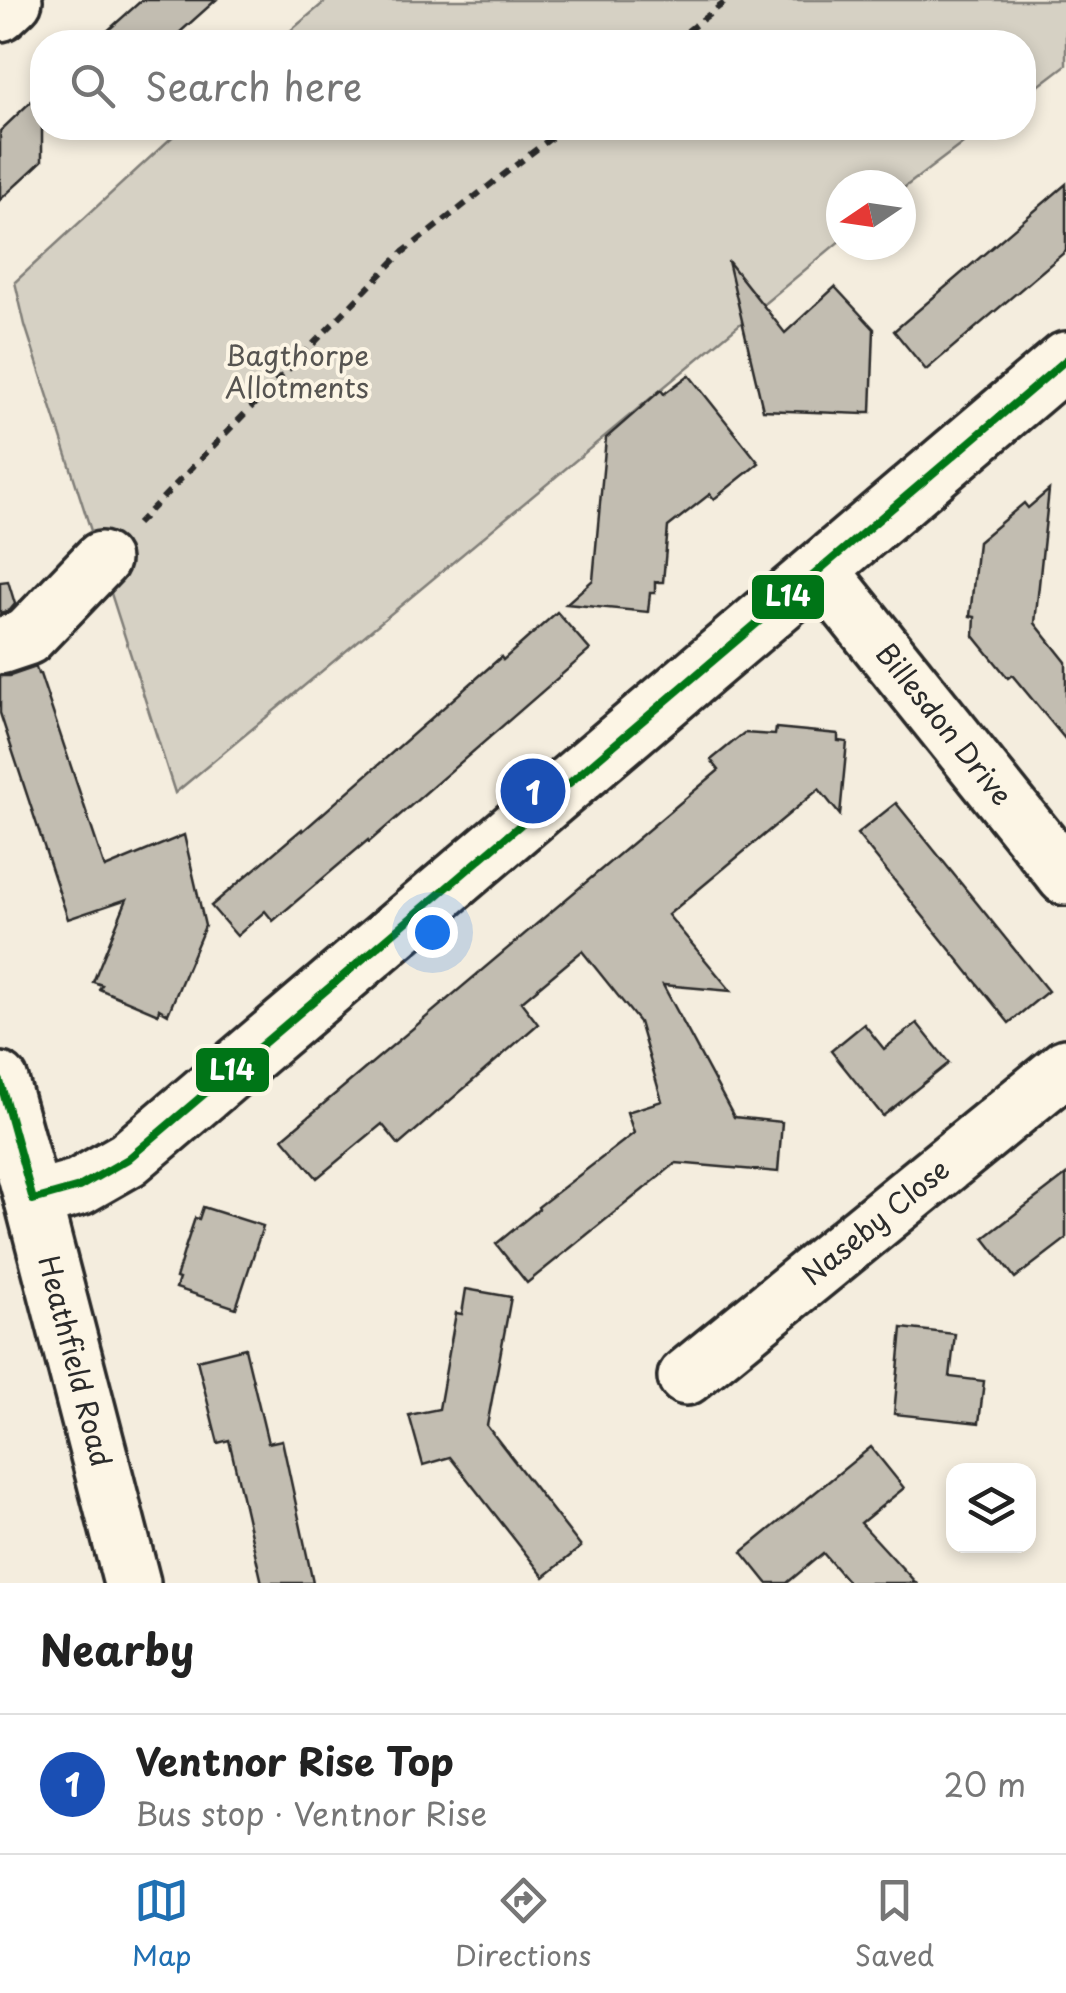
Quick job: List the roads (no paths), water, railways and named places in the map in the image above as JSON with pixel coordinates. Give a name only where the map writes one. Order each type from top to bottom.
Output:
[{"type":"street","points":[[0,14],[14,0]]},
{"type":"street","points":[[33,1200],[80,1187],[128,1159],[1066,360]]},
{"type":"street","points":[[0,646],[27,637],[100,560]]},
{"type":"street","name":"Billesdon Drive","points":[[820,570],[1066,877]]},
{"type":"street","name":"Naseby Close","points":[[686,1377],[1066,1067]]},
{"type":"street","name":"Heathfield Road","points":[[0,1080],[132,1583]]},
{"type":"place","name":"Ventnor Rise Top","points":[[533,791]]},
{"type":"park label","name":"Bagthorpe Allotments","points":[[297,372]]}]
